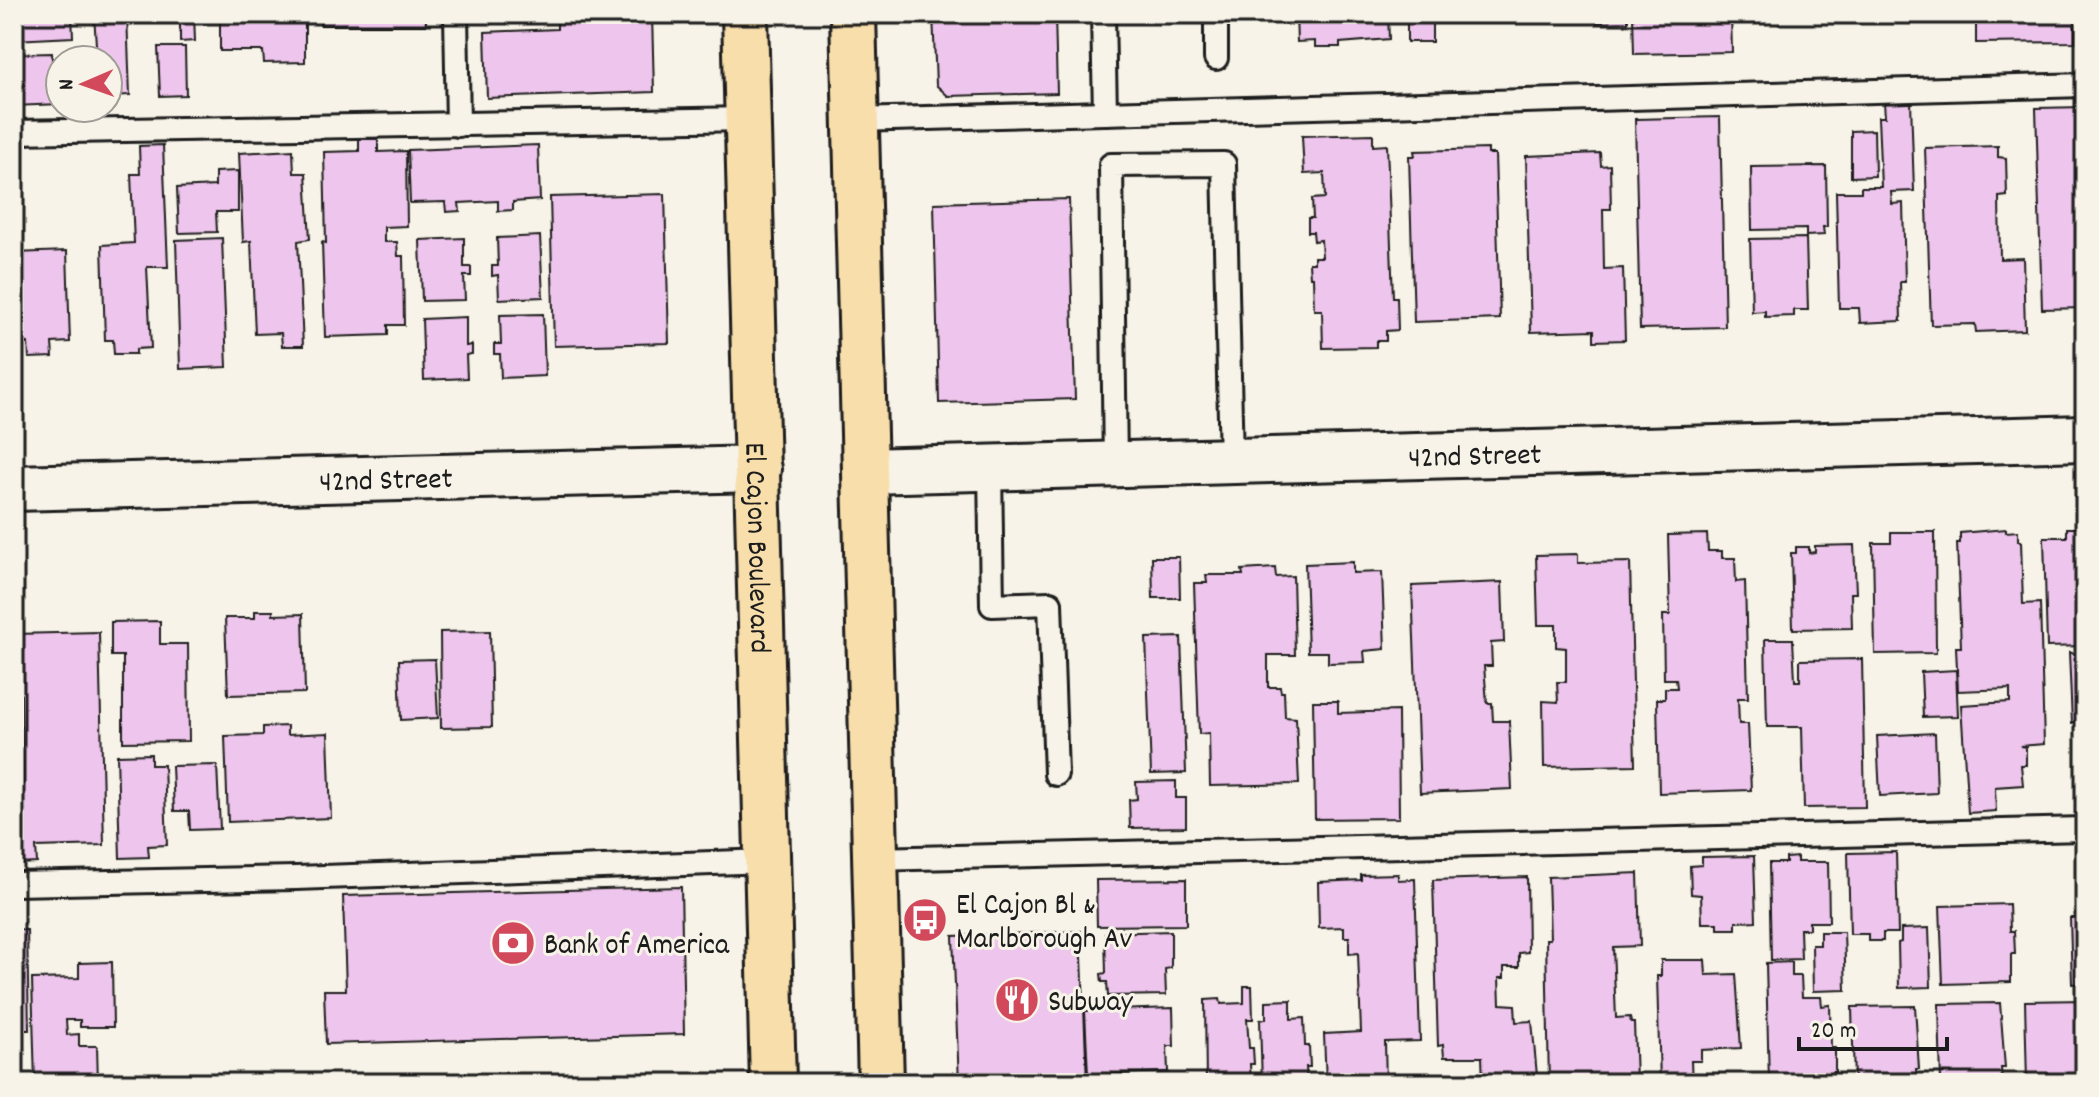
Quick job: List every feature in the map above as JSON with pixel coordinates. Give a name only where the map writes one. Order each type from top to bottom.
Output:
[{"type":"main road","name":"El Cajon Boulevard","points":[[745,14],[773,1083]]},
{"type":"main road","points":[[853,14],[881,1083]]},
{"type":"street","name":"42nd Street","points":[[865,471],[2085,438]]},
{"type":"street","name":"42nd Street","points":[[14,488],[758,469]]},
{"type":"lane","points":[[456,14],[458,125]]},
{"type":"lane","points":[[1103,14],[1105,113]]},
{"type":"lane","points":[[1216,14],[1216,58]]},
{"type":"lane","points":[[856,120],[2085,85]]},
{"type":"lane","points":[[14,132],[748,119]]},
{"type":"lane","points":[[1115,464],[1111,165],[1224,164],[1231,461]]},
{"type":"lane","points":[[990,468],[992,605],[1050,603],[1056,774]]},
{"type":"lane","points":[[874,859],[2085,829]]},
{"type":"lane","points":[[14,884],[296,878],[767,861]]},
{"type":"building","points":[[14,14],[72,14],[73,37],[14,40]]},
{"type":"building","points":[[94,14],[127,14],[130,95],[124,95],[124,44],[96,44]]},
{"type":"building","points":[[180,14],[194,14],[195,41],[180,42]]},
{"type":"building","points":[[220,14],[305,14],[305,62],[264,63],[263,51],[220,51]]},
{"type":"building","points":[[320,14],[426,14],[426,25],[320,25]]},
{"type":"building","points":[[557,14],[652,14],[654,92],[487,98],[485,32],[557,29]]},
{"type":"building","points":[[933,14],[1055,14],[1057,93],[948,96],[936,85]]},
{"type":"building","points":[[1296,14],[1388,14],[1389,39],[1340,43],[1340,47],[1315,47],[1315,41],[1297,42]]},
{"type":"building","points":[[1403,14],[1432,14],[1432,42],[1407,42],[1407,15]]},
{"type":"building","points":[[1596,14],[1628,14],[1628,22],[1597,23]]},
{"type":"building","points":[[1633,14],[1731,14],[1732,52],[1634,54]]},
{"type":"building","points":[[1914,14],[1960,14],[1961,21],[1914,22]]},
{"type":"building","points":[[1976,14],[2075,14],[2075,42],[1976,43]]},
{"type":"building","points":[[158,47],[185,47],[186,95],[160,96]]},
{"type":"building","points":[[44,53],[44,105],[14,106],[14,54]]},
{"type":"building","points":[[1911,101],[1914,191],[1891,192],[1892,204],[1903,203],[1905,282],[1900,282],[1901,321],[1860,323],[1859,308],[1839,308],[1836,192],[1861,192],[1861,187],[1881,187],[1878,117],[1885,117],[1884,102]]},
{"type":"building","points":[[2085,107],[2085,308],[2042,309],[2036,108]]},
{"type":"building","points":[[1720,117],[1725,327],[1640,329],[1635,119]]},
{"type":"building","points":[[1874,130],[1875,176],[1851,177],[1851,131]]},
{"type":"building","points":[[1373,134],[1373,146],[1387,145],[1393,297],[1397,297],[1398,330],[1386,331],[1386,341],[1376,341],[1376,347],[1323,348],[1322,310],[1314,310],[1313,277],[1310,277],[1309,263],[1314,263],[1314,257],[1322,257],[1321,240],[1314,241],[1313,232],[1308,232],[1308,218],[1313,218],[1312,199],[1325,198],[1324,173],[1304,174],[1302,136]]},
{"type":"building","points":[[359,139],[378,139],[378,152],[406,151],[407,226],[384,227],[384,242],[397,242],[398,256],[403,256],[404,325],[388,325],[388,335],[325,337],[322,242],[326,243],[324,152],[359,151]]},
{"type":"building","points":[[163,145],[168,267],[147,267],[151,348],[136,349],[136,354],[114,354],[113,340],[105,340],[102,245],[134,243],[131,174],[140,174],[139,146]]},
{"type":"building","points":[[538,145],[540,200],[513,202],[513,210],[498,211],[498,201],[459,203],[460,211],[446,212],[445,202],[410,203],[408,150]]},
{"type":"building","points":[[1998,146],[1998,157],[2006,158],[2007,196],[1999,197],[2000,259],[2023,258],[2025,330],[1976,332],[1975,324],[1931,325],[1925,148]]},
{"type":"building","points":[[1488,149],[1488,154],[1495,154],[1500,319],[1414,322],[1409,156],[1415,156],[1414,151]]},
{"type":"building","points":[[293,150],[294,173],[306,173],[310,239],[298,241],[303,346],[282,346],[281,333],[255,334],[251,241],[243,242],[239,153]]},
{"type":"building","points":[[1600,153],[1601,166],[1610,165],[1611,209],[1603,209],[1604,269],[1623,268],[1625,340],[1594,341],[1594,330],[1531,332],[1526,156]]},
{"type":"building","points":[[1826,166],[1827,227],[1823,227],[1824,235],[1806,236],[1806,229],[1752,230],[1751,167]]},
{"type":"building","points":[[238,171],[238,212],[216,212],[217,232],[179,233],[177,188],[215,186],[215,172]]},
{"type":"building","points":[[665,194],[669,343],[554,346],[550,197]]},
{"type":"building","points":[[1069,199],[1075,399],[939,403],[934,203]]},
{"type":"building","points":[[540,236],[543,297],[499,299],[498,275],[492,276],[492,266],[498,266],[497,238]]},
{"type":"building","points":[[222,238],[227,367],[180,369],[176,240]]},
{"type":"building","points":[[464,238],[464,267],[471,267],[471,276],[464,276],[465,300],[422,301],[420,240]]},
{"type":"building","points":[[1806,238],[1808,310],[1794,310],[1794,316],[1765,317],[1765,311],[1752,312],[1750,239]]},
{"type":"building","points":[[67,251],[70,342],[52,343],[53,357],[29,358],[28,343],[14,344],[14,253]]},
{"type":"building","points":[[543,314],[545,376],[501,378],[500,354],[494,354],[494,344],[501,344],[500,315]]},
{"type":"building","points":[[466,317],[466,346],[472,345],[472,354],[466,355],[467,378],[424,380],[422,319]]},
{"type":"building","points":[[2067,528],[2085,528],[2085,646],[2047,647],[2044,537],[2067,537]]},
{"type":"building","points":[[2006,529],[2006,532],[2018,531],[2018,541],[2021,541],[2023,604],[2040,603],[2044,744],[2020,746],[2026,747],[2026,765],[2021,765],[2023,785],[1995,787],[1996,811],[1968,813],[1961,705],[2010,702],[2010,689],[1958,691],[1956,647],[1961,647],[1957,543],[1960,543],[1960,533]]},
{"type":"building","points":[[1891,532],[1935,532],[1936,653],[1875,654],[1873,543],[1891,543]]},
{"type":"building","points":[[1707,534],[1708,551],[1722,551],[1722,558],[1735,558],[1736,582],[1745,581],[1748,698],[1738,698],[1739,724],[1748,724],[1751,790],[1659,793],[1657,699],[1665,699],[1665,688],[1677,688],[1676,679],[1664,679],[1663,615],[1670,615],[1668,535]]},
{"type":"building","points":[[1854,545],[1856,593],[1851,593],[1852,628],[1793,629],[1791,553],[1796,553],[1796,547],[1809,547],[1809,553],[1815,552],[1815,546]]},
{"type":"building","points":[[1578,554],[1578,563],[1630,562],[1635,765],[1544,767],[1543,701],[1558,702],[1557,682],[1566,682],[1566,648],[1556,647],[1556,625],[1538,625],[1536,555]]},
{"type":"building","points":[[1152,557],[1179,557],[1180,598],[1153,598]]},
{"type":"building","points":[[1353,562],[1353,573],[1382,572],[1385,649],[1364,651],[1365,662],[1328,663],[1328,652],[1308,652],[1305,564]]},
{"type":"building","points":[[1275,568],[1276,577],[1293,576],[1295,655],[1268,655],[1268,687],[1280,687],[1284,692],[1285,717],[1296,718],[1299,784],[1210,786],[1209,733],[1199,734],[1194,583],[1207,583],[1206,575],[1243,575],[1242,570]]},
{"type":"building","points":[[1502,582],[1504,642],[1491,643],[1492,666],[1484,666],[1487,703],[1492,703],[1493,721],[1509,721],[1512,789],[1420,793],[1412,586]]},
{"type":"building","points":[[255,611],[273,611],[273,615],[303,614],[305,693],[228,695],[225,618],[255,618]]},
{"type":"building","points":[[160,621],[160,644],[188,644],[189,741],[123,742],[123,656],[111,656],[111,622]]},
{"type":"building","points":[[490,631],[492,727],[441,728],[440,632]]},
{"type":"building","points":[[99,632],[104,845],[36,847],[37,863],[19,864],[16,788],[23,787],[21,695],[14,696],[14,634]]},
{"type":"building","points":[[1181,637],[1186,773],[1151,774],[1146,638]]},
{"type":"building","points":[[1765,639],[1793,639],[1795,681],[1800,681],[1800,660],[1862,659],[1865,807],[1804,808],[1802,727],[1767,727]]},
{"type":"building","points":[[2069,652],[2085,659],[2085,716],[2072,723]]},
{"type":"building","points":[[435,659],[438,718],[401,720],[399,660]]},
{"type":"building","points":[[1956,670],[1958,716],[1923,717],[1921,672]]},
{"type":"building","points":[[1313,701],[1338,701],[1338,713],[1398,711],[1399,818],[1315,819]]},
{"type":"building","points":[[287,726],[287,735],[328,733],[331,818],[228,822],[225,736],[263,735],[263,727]]},
{"type":"building","points":[[1935,733],[1937,793],[1880,796],[1877,736]]},
{"type":"building","points":[[151,754],[151,765],[164,765],[167,845],[148,846],[149,857],[120,858],[117,755]]},
{"type":"building","points":[[217,765],[220,829],[190,830],[189,811],[174,811],[172,766]]},
{"type":"building","points":[[1176,781],[1176,798],[1186,798],[1186,827],[1130,828],[1129,800],[1137,799],[1136,782]]},
{"type":"building","points":[[1896,852],[1898,933],[1883,933],[1883,941],[1868,941],[1868,934],[1850,934],[1848,853]]},
{"type":"building","points":[[1754,856],[1756,921],[1736,922],[1736,929],[1718,929],[1718,923],[1702,923],[1701,895],[1691,894],[1690,866],[1702,865],[1702,857]]},
{"type":"building","points":[[1797,857],[1797,862],[1828,862],[1829,922],[1809,922],[1809,929],[1800,929],[1801,959],[1771,960],[1769,863],[1786,863],[1786,858]]},
{"type":"building","points":[[1638,873],[1640,946],[1613,947],[1616,1018],[1630,1017],[1631,1023],[1634,1023],[1636,1081],[1549,1083],[1548,877]]},
{"type":"building","points":[[1398,874],[1398,880],[1415,879],[1420,1041],[1385,1042],[1386,1083],[1326,1083],[1324,1034],[1361,1032],[1358,953],[1349,954],[1349,937],[1344,937],[1344,927],[1319,928],[1318,882],[1361,880],[1361,875]]},
{"type":"building","points":[[1527,877],[1528,952],[1519,953],[1519,967],[1504,967],[1504,978],[1499,978],[1500,1004],[1515,1005],[1516,1022],[1532,1021],[1537,1076],[1534,1076],[1535,1083],[1483,1083],[1482,1057],[1444,1057],[1443,1045],[1438,1046],[1433,880]]},
{"type":"building","points":[[1186,879],[1186,925],[1097,926],[1096,880]]},
{"type":"building","name":"Bank of America","points":[[681,887],[684,1034],[326,1044],[324,990],[346,990],[343,896]]},
{"type":"building","points":[[2009,904],[2015,954],[2011,954],[2011,982],[1943,984],[1940,906]]},
{"type":"building","points":[[2070,918],[2085,918],[2085,983],[2072,984]]},
{"type":"building","points":[[1929,928],[1931,987],[1899,988],[1898,943],[1901,942],[1901,929]]},
{"type":"building","points":[[14,930],[27,930],[29,1030],[14,1030]]},
{"type":"building","points":[[1081,931],[1087,1083],[959,1083],[953,936]]},
{"type":"building","points":[[1171,931],[1171,968],[1165,969],[1166,995],[1108,996],[1107,982],[1102,982],[1101,974],[1106,973],[1105,933]]},
{"type":"building","points":[[1820,932],[1844,932],[1846,990],[1813,991],[1812,945],[1820,945]]},
{"type":"building","points":[[1661,960],[1705,960],[1706,975],[1736,974],[1741,1048],[1701,1050],[1701,1061],[1691,1061],[1692,1083],[1660,1083],[1657,976],[1661,976]]},
{"type":"building","points":[[112,962],[113,1027],[80,1027],[80,1020],[66,1020],[67,1035],[79,1034],[79,1046],[97,1046],[98,1083],[35,1083],[32,979],[79,978],[79,963]]},
{"type":"building","points":[[1792,962],[1792,976],[1801,976],[1802,997],[1821,997],[1822,1006],[1830,1005],[1831,1048],[1835,1048],[1832,1083],[1769,1083],[1766,963]]},
{"type":"building","points":[[1244,986],[1252,986],[1253,1019],[1247,1019],[1249,1048],[1253,1048],[1254,1064],[1250,1064],[1251,1083],[1206,1083],[1205,1000],[1220,999],[1221,1004],[1244,1003]]},
{"type":"building","points":[[1291,1000],[1291,1019],[1304,1018],[1305,1046],[1309,1046],[1310,1067],[1306,1067],[1307,1083],[1262,1083],[1260,1020],[1266,1019],[1266,1001]]},
{"type":"building","points":[[2085,1000],[2085,1083],[2027,1083],[2025,1001]]},
{"type":"building","points":[[2000,1003],[2005,1068],[2001,1068],[2002,1083],[1941,1083],[1939,1004]]},
{"type":"building","points":[[1915,1006],[1917,1083],[1854,1083],[1852,1007]]},
{"type":"building","points":[[1173,1008],[1174,1046],[1167,1046],[1168,1072],[1088,1075],[1085,1011]]},
{"type":"place","name":"El Cajon Bl & Marlborough Av","points":[[925,920]]},
{"type":"place","name":"Bank of America","points":[[513,943]]},
{"type":"place","name":"Subway","points":[[1017,1000]]}]
